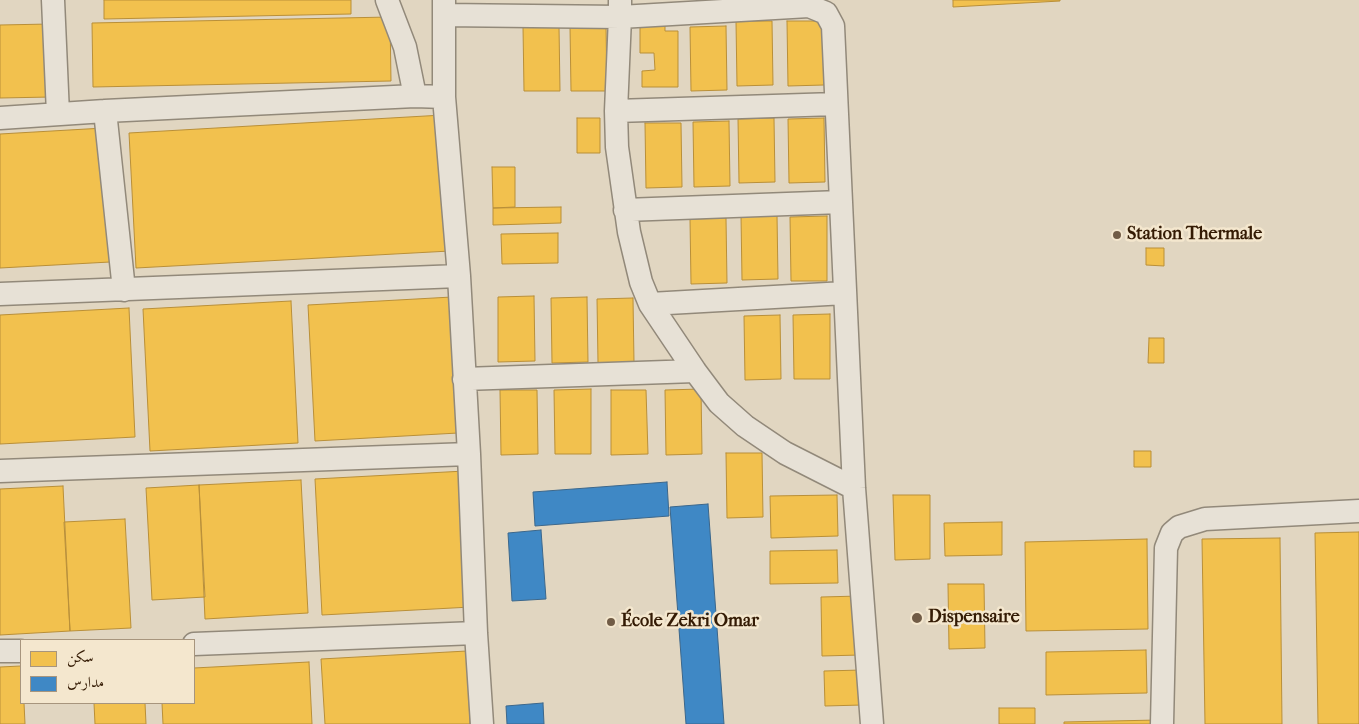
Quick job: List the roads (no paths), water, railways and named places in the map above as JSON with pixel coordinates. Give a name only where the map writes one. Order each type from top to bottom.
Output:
[{"type":"street","points":[[53,0],[58,114]]},
{"type":"street","points":[[387,0],[405,47],[415,96]]},
{"type":"street","points":[[482,724],[459,276],[444,96],[444,8],[810,6],[819,9],[830,18],[833,26],[854,488],[872,724]]},
{"type":"street","points":[[620,8],[616,110],[618,146],[628,232],[641,282],[650,304],[719,403],[746,426],[785,453],[854,488]]},
{"type":"street","points":[[0,118],[444,96]]},
{"type":"street","points":[[616,110],[836,104]]},
{"type":"street","points":[[104,112],[124,290]]},
{"type":"street","points":[[625,210],[841,202]]},
{"type":"street","points":[[0,294],[459,276]]},
{"type":"street","points":[[650,304],[845,293]]},
{"type":"street","points":[[464,379],[695,371]]},
{"type":"street","points":[[0,471],[469,454]]},
{"type":"street","points":[[1162,724],[1166,548],[1172,533],[1180,527],[1205,519],[1359,511]]},
{"type":"street","points":[[195,644],[476,633]]},
{"type":"street","points":[[0,652],[20,651]]},
{"type":"place","name":"Station Thermale","points":[[1117,235]]},
{"type":"place","name":"Dispensaire","points":[[917,618]]},
{"type":"place","name":"École Zekri Omar","points":[[611,622]]}]
